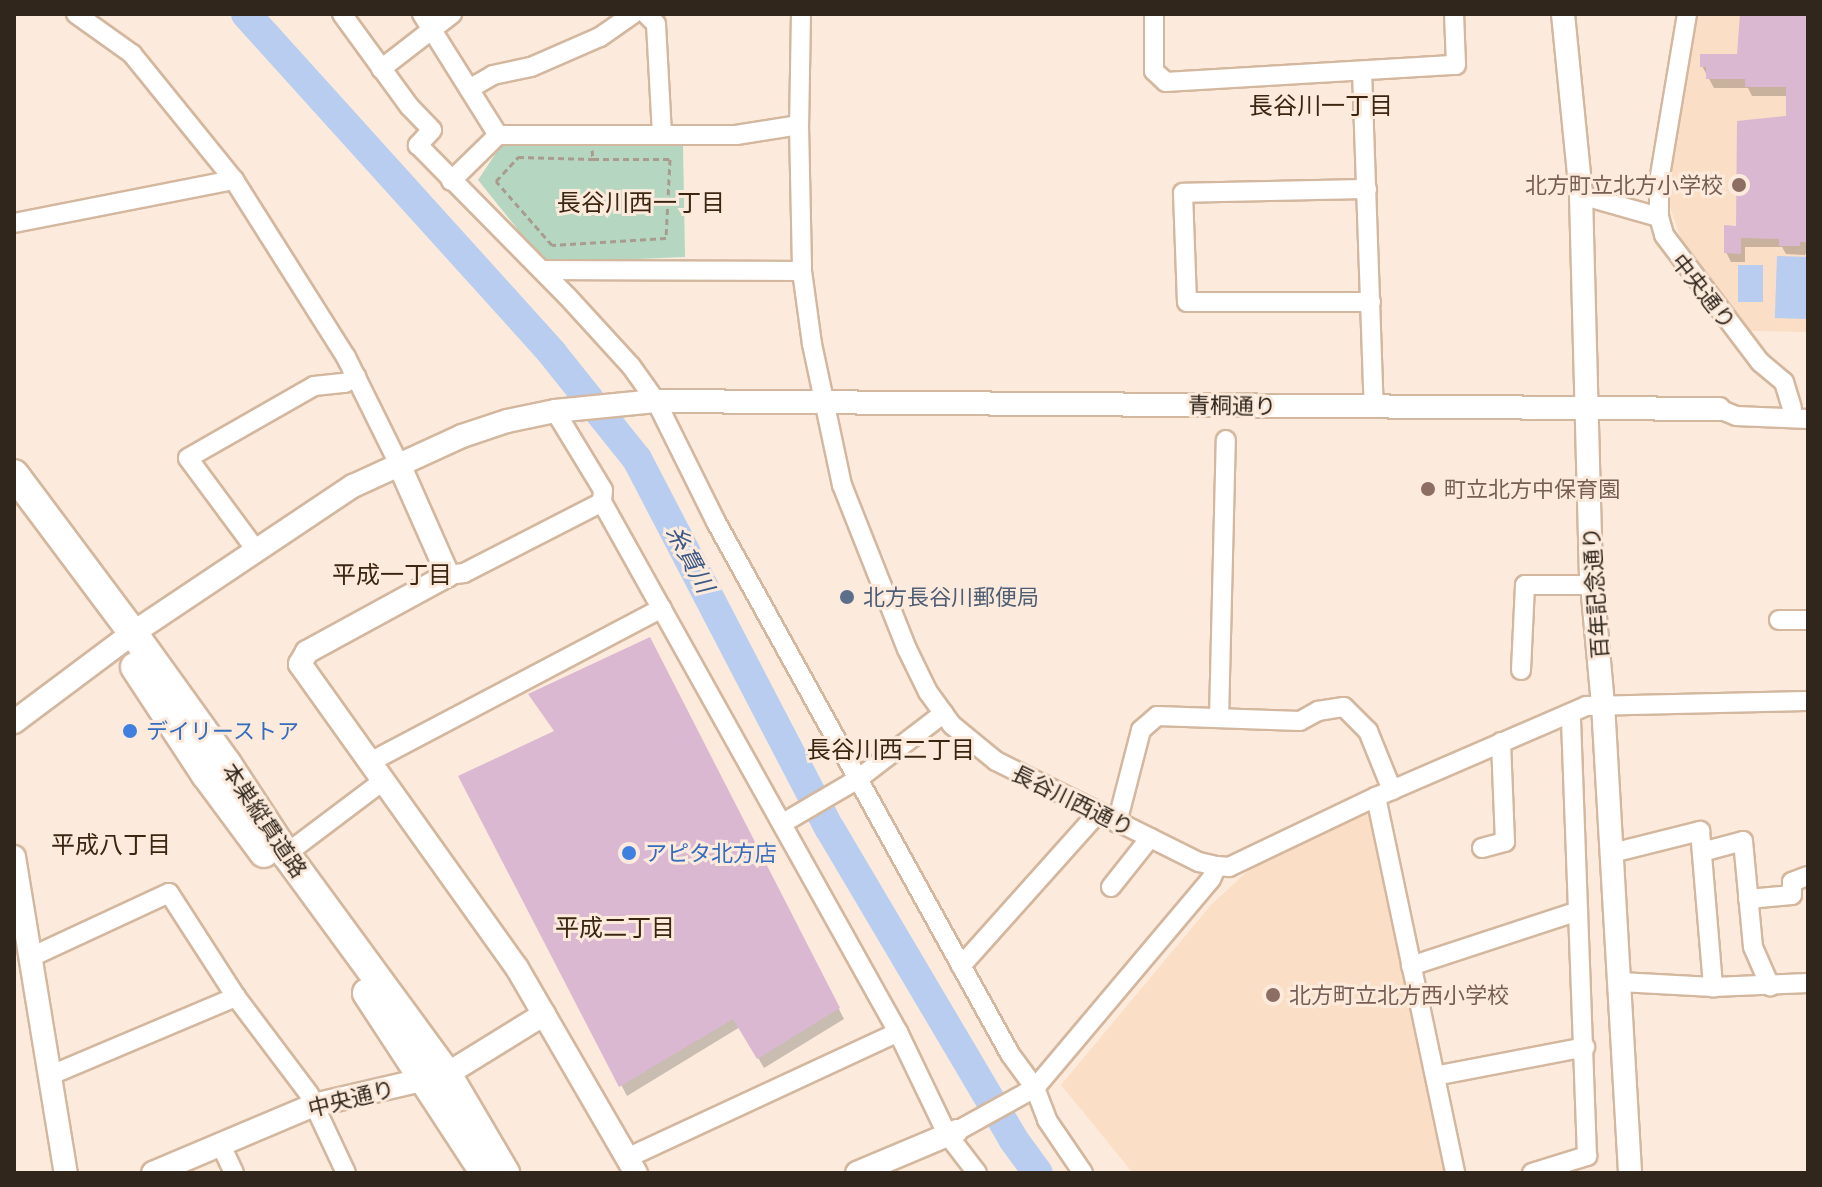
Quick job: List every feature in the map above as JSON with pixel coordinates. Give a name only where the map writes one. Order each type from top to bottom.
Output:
[{"type":"main road","name":"本巣縦貫道路","points":[[14,474],[126,638],[206,775],[369,995],[436,1077],[485,1173]]},
{"type":"main road","name":"本巣縦貫道路","points":[[14,499],[227,764],[436,1077],[505,1173]]},
{"type":"street","points":[[76,14],[132,54],[234,180],[356,377],[448,575]]},
{"type":"street","points":[[342,14],[381,69],[432,130],[418,145],[542,270],[631,366],[656,401],[716,522],[855,781],[1010,1054],[1034,1089],[1047,1120],[1083,1173]]},
{"type":"street","points":[[381,69],[428,22],[452,14]]},
{"type":"street","points":[[469,89],[493,75],[531,67],[645,14],[656,24],[662,135]]},
{"type":"street","name":"長谷川西通り","points":[[801,14],[799,125],[802,271],[822,402],[842,485],[907,649],[928,692],[944,713],[969,741],[996,761],[1117,823],[1217,866]]},
{"type":"street","points":[[1154,14],[1154,71],[1166,82],[1456,65],[1454,14]]},
{"type":"street","name":"百年記念通り","points":[[1563,14],[1581,195],[1585,409],[1593,585],[1603,704],[1630,1173]]},
{"type":"street","name":"中央通り","points":[[1687,14],[1663,143],[1659,217],[1673,252],[1760,362],[1784,382],[1803,412]]},
{"type":"street","points":[[428,22],[498,135]]},
{"type":"street","points":[[1362,71],[1374,407]]},
{"type":"street","points":[[451,181],[498,135],[736,135],[799,125]]},
{"type":"street","points":[[14,223],[234,180]]},
{"type":"street","points":[[1367,189],[1183,193],[1187,302],[1371,302]]},
{"type":"street","points":[[1581,195],[1608,200],[1659,217]]},
{"type":"street","points":[[542,270],[802,271]]},
{"type":"street","points":[[256,550],[188,458],[314,386],[345,383],[356,377]]},
{"type":"street","name":"青桐通り","points":[[14,722],[126,638],[353,486],[398,462],[507,421],[555,411],[656,401],[1803,412]]},
{"type":"street","points":[[555,411],[603,490],[602,502],[786,821],[952,1132],[977,1173]]},
{"type":"street","points":[[1219,718],[1226,440]]},
{"type":"street","points":[[602,502],[464,573],[448,575],[307,652],[301,659],[302,667],[517,968],[631,1165],[898,1032]]},
{"type":"street","points":[[1521,670],[1525,585],[1593,585]]},
{"type":"street","points":[[370,762],[662,608]]},
{"type":"street","points":[[1779,620],[1808,620]]},
{"type":"street","points":[[857,1173],[952,1132],[1034,1089],[1211,879],[1217,866],[1229,867],[1501,742],[1571,713],[1603,704],[1808,701]]},
{"type":"street","points":[[1117,823],[1141,730],[1157,716],[1300,721],[1318,711],[1344,707],[1368,731],[1384,794],[1411,966],[1455,1173]]},
{"type":"street","points":[[786,821],[855,781],[944,713]]},
{"type":"street","points":[[1532,1173],[1587,1156],[1571,713]]},
{"type":"street","points":[[1482,848],[1505,842],[1501,742]]},
{"type":"street","points":[[286,854],[383,781]]},
{"type":"street","points":[[961,966],[1098,813]]},
{"type":"street","points":[[1612,853],[1630,852],[1700,831],[1713,987]]},
{"type":"street","points":[[1111,887],[1150,838]]},
{"type":"street","points":[[1702,852],[1743,841],[1753,947],[1770,986]]},
{"type":"street","points":[[14,857],[66,1173]]},
{"type":"street","points":[[1748,899],[1792,895],[1792,882],[1808,876]]},
{"type":"street","points":[[31,957],[169,893],[236,997],[314,1105],[346,1173]]},
{"type":"street","points":[[1411,966],[1578,911]]},
{"type":"street","points":[[1620,982],[1713,987],[1808,983]]},
{"type":"street","points":[[51,1075],[236,997]]},
{"type":"street","name":"中央通り","points":[[153,1173],[314,1105],[436,1077],[544,1014]]},
{"type":"street","points":[[1435,1076],[1585,1047]]},
{"type":"street","points":[[220,1143],[234,1173]]},
{"type":"path","points":[[592,135],[593,159]]},
{"type":"path","points":[[518,157],[593,159],[670,159],[666,238],[552,245],[496,181],[518,157]]},
{"type":"shaded area","name":"北方町立北方小学校","points":[[1694,14],[1808,14],[1808,332],[1751,331],[1685,250],[1670,207],[1670,163]]},
{"type":"shaded area","name":"北方町立北方西小学校","points":[[1366,814],[1373,816],[1446,1173],[1133,1173],[1061,1085],[1211,905],[1251,868]]},
{"type":"green space","points":[[504,141],[683,144],[685,257],[545,263],[478,180]]},
{"type":"water","points":[[1777,256],[1808,257],[1806,319],[1775,318]]},
{"type":"water","points":[[1738,265],[1763,265],[1763,302],[1738,302]]},
{"type":"building","points":[[1740,14],[1808,14],[1808,242],[1800,242],[1800,246],[1779,246],[1779,239],[1741,238],[1741,254],[1724,253],[1724,225],[1736,226],[1737,121],[1786,116],[1786,87],[1745,87],[1745,79],[1706,79],[1706,67],[1700,67],[1700,54],[1737,54]]},
{"type":"building","name":"アピタ北方店","points":[[650,637],[840,1008],[757,1059],[733,1019],[619,1087],[458,776],[554,731],[528,694]]},
{"type":"waterway","name":"糸貫川","points":[[246,14],[552,353],[637,459],[830,829],[1013,1139],[1038,1173]]},
{"type":"place","name":"北方町立北方小学校","points":[[1739,185]]},
{"type":"place","name":"町立北方中保育園","points":[[1428,489]]},
{"type":"place","name":"北方長谷川郵便局","points":[[847,597]]},
{"type":"place","name":"デイリーストア","points":[[130,731]]},
{"type":"place","name":"アピタ北方店","points":[[629,853]]},
{"type":"place","name":"北方町立北方西小学校","points":[[1273,995]]},
{"type":"district","name":"長谷川一丁目","points":[[1321,106]]},
{"type":"district","name":"長谷川西一丁目","points":[[641,203]]},
{"type":"district","name":"平成一丁目","points":[[392,575]]},
{"type":"district","name":"長谷川西二丁目","points":[[891,750]]},
{"type":"district","name":"平成八丁目","points":[[111,845]]},
{"type":"district","name":"平成二丁目","points":[[615,928]]}]
